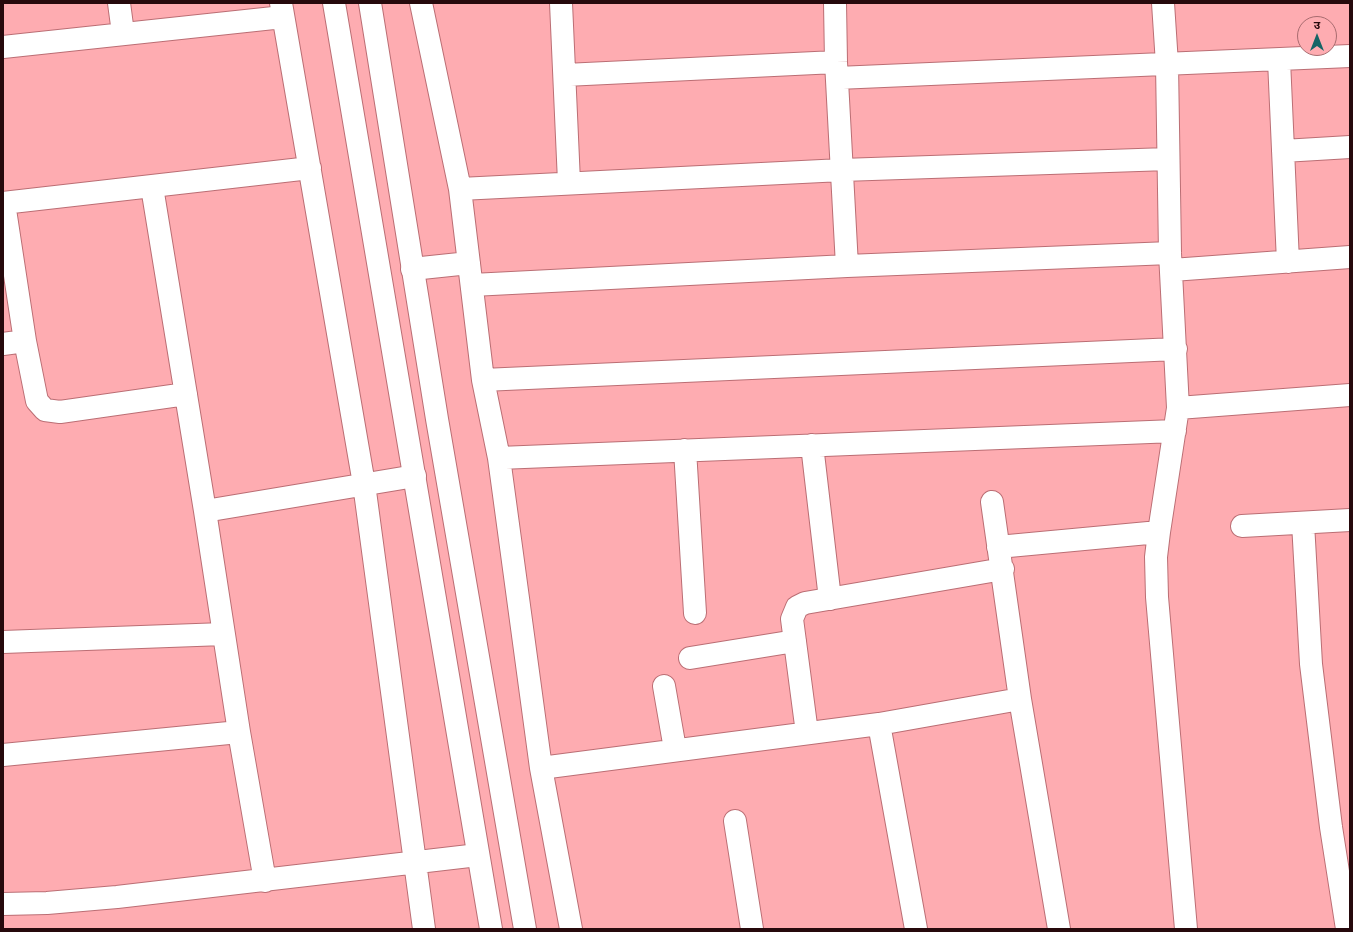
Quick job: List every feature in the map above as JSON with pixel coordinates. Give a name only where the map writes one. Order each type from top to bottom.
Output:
[{"type":"street","points":[[118,3],[124,33]]},
{"type":"street","points":[[334,3],[491,929]]},
{"type":"street","points":[[370,3],[453,516],[524,929]]},
{"type":"street","points":[[421,3],[460,189],[484,380],[499,458],[541,768],[571,929]]},
{"type":"street","points":[[562,3],[569,182]]},
{"type":"street","points":[[834,3],[836,70],[847,266]]},
{"type":"street","points":[[1163,3],[1167,64],[1171,262],[1178,408],[1156,557],[1157,597],[1186,929]]},
{"type":"street","points":[[3,47],[124,33],[282,10],[364,484],[424,929]]},
{"type":"street","points":[[564,75],[1167,64],[1350,56]]},
{"type":"street","points":[[1279,60],[1288,262]]},
{"type":"street","points":[[1284,151],[1350,147]]},
{"type":"street","points":[[460,189],[569,182],[842,170],[1168,159]]},
{"type":"street","points":[[186,394],[60,412],[45,410],[37,401],[24,341],[3,203],[310,168]]},
{"type":"street","points":[[152,187],[205,511],[239,732],[265,880]]},
{"type":"street","points":[[373,234],[406,230]]},
{"type":"street","points":[[472,285],[847,266],[1288,262],[1350,257]]},
{"type":"street","points":[[412,269],[469,263]]},
{"type":"street","points":[[3,344],[24,341]]},
{"type":"street","points":[[484,380],[1176,349]]},
{"type":"street","points":[[1178,408],[1350,395]]},
{"type":"street","points":[[499,458],[1175,431]]},
{"type":"street","points":[[812,445],[830,599]]},
{"type":"street","points":[[685,450],[695,613]]},
{"type":"street","points":[[205,511],[415,476]]},
{"type":"street","points":[[992,502],[998,547],[1003,570],[1020,699],[1059,929]]},
{"type":"street","points":[[422,520],[453,516]]},
{"type":"street","points":[[1242,526],[1350,520]]},
{"type":"street","points":[[1303,523],[1311,664],[1331,827],[1347,929]]},
{"type":"street","points":[[998,547],[1159,532]]},
{"type":"street","points":[[807,733],[792,619],[797,607],[806,603],[1003,570]]},
{"type":"street","points":[[3,642],[224,634]]},
{"type":"street","points":[[690,658],[795,641]]},
{"type":"street","points":[[664,686],[674,749]]},
{"type":"street","points":[[541,768],[674,749],[879,724],[1020,699]]},
{"type":"street","points":[[879,724],[916,929]]},
{"type":"street","points":[[3,755],[239,732]]},
{"type":"street","points":[[735,821],[752,929]]},
{"type":"street","points":[[3,904],[47,903],[117,897],[478,855]]}]
